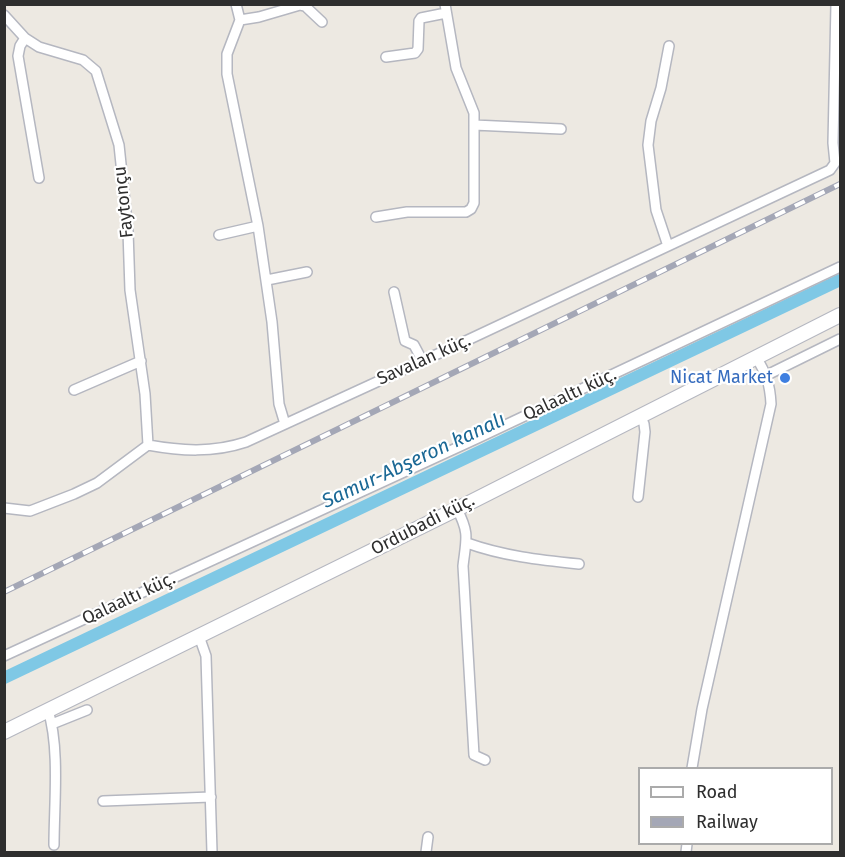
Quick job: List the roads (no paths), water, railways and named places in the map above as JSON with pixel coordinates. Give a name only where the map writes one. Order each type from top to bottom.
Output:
[{"type":"street","points":[[236,4],[240,20],[226,62],[267,280],[279,404],[285,424]]},
{"type":"street","name":"Savalan küç.","points":[[148,445],[197,450],[224,448],[246,442],[830,170],[835,163],[833,143],[836,4]]},
{"type":"street","points":[[240,20],[300,5],[305,6],[322,22]]},
{"type":"street","points":[[376,217],[407,212],[466,212],[474,203],[474,113],[456,68],[446,9],[421,18],[418,49],[415,53],[386,57]]},
{"type":"street","name":"Faytonçu","points":[[4,15],[25,38],[39,47],[83,60],[96,70],[119,145],[128,231],[130,290],[148,418],[148,445]]},
{"type":"street","points":[[25,38],[18,56],[39,178]]},
{"type":"street","points":[[668,246],[656,210],[648,145],[651,121],[661,88],[669,46]]},
{"type":"street","points":[[474,124],[561,129]]},
{"type":"street","points":[[219,234],[258,226]]},
{"type":"street","name":"Qalaaltı küç.","points":[[4,656],[457,448],[840,267]]},
{"type":"street","points":[[267,280],[307,272]]},
{"type":"street","points":[[394,292],[405,341],[414,345],[422,360]]},
{"type":"street","name":"Ordubadi küç.","points":[[4,732],[50,717],[199,636],[457,509],[840,315]]},
{"type":"street","points":[[767,375],[840,339]]},
{"type":"street","points":[[692,767],[702,709],[771,404],[767,375],[756,357]]},
{"type":"street","points":[[74,390],[141,361]]},
{"type":"street","points":[[638,497],[645,432],[640,415]]},
{"type":"street","points":[[5,505],[30,511],[74,495],[97,483],[148,445]]},
{"type":"street","points":[[457,509],[466,531],[467,543],[463,566],[473,750],[474,755],[485,760]]},
{"type":"street","points":[[467,543],[491,552],[579,564]]},
{"type":"street","points":[[199,636],[206,656],[212,852]]},
{"type":"street","points":[[54,845],[50,717],[87,710]]},
{"type":"street","points":[[103,801],[211,797]]},
{"type":"street","points":[[426,852],[428,837]]},
{"type":"waterway","name":"Samur-Abşeron kanalı","points":[[4,678],[840,280]]},
{"type":"railway","points":[[4,592],[840,184]]},
{"type":"place","name":"Nicat Market","points":[[785,378]]}]
